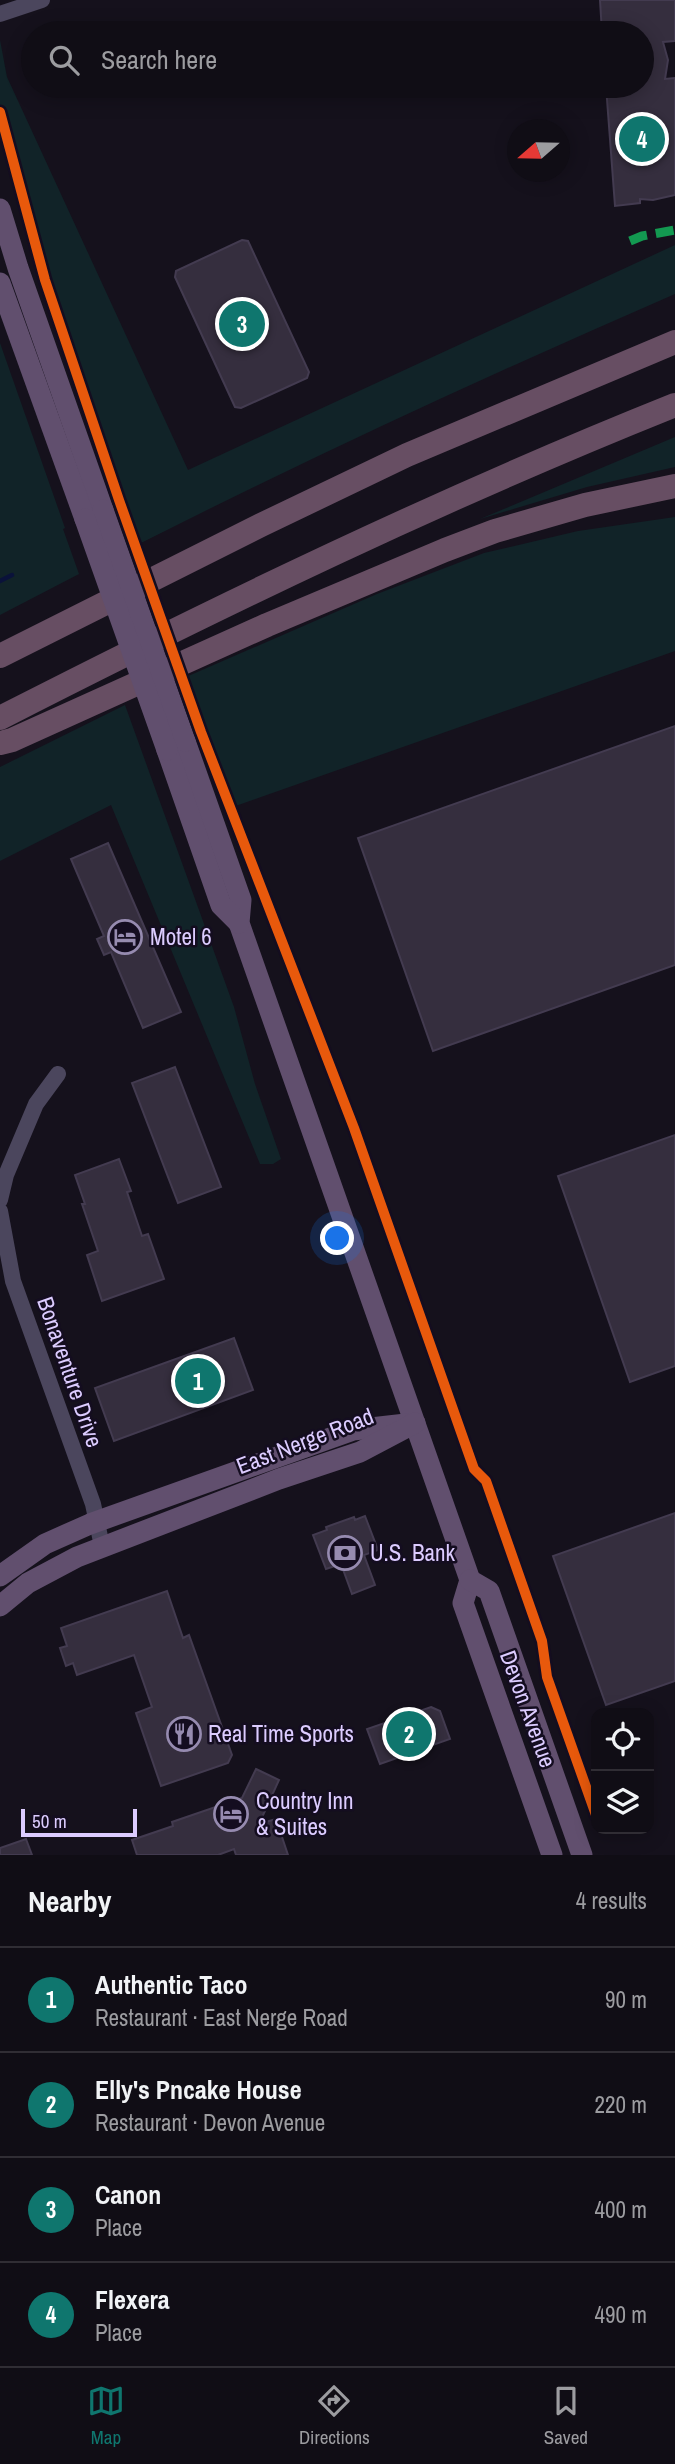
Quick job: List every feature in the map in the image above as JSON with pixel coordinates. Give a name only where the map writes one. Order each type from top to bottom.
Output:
[{"type":"highway","points":[[476,426],[675,325]]},
{"type":"highway","points":[[0,656],[261,524],[407,455],[675,342]]},
{"type":"highway","points":[[0,718],[191,621],[551,455],[675,405]]},
{"type":"highway","points":[[0,743],[434,554],[495,531],[585,505],[675,486]]},
{"type":"highway","points":[[495,531],[675,500]]},
{"type":"main road","name":"Devon Avenue","points":[[0,209],[94,514],[176,746],[221,905],[239,923],[470,1580],[463,1603],[552,1855]]},
{"type":"main road","name":"Devon Avenue","points":[[0,283],[94,514]]},
{"type":"main road","name":"East Nerge Road","points":[[0,1576],[45,1544],[96,1522],[353,1430],[415,1423]]},
{"type":"main road","name":"East Nerge Road","points":[[0,1606],[28,1583],[102,1546],[279,1479],[360,1452],[415,1423]]},
{"type":"main road","name":"Devon Avenue","points":[[470,1580],[489,1591],[582,1855]]},
{"type":"street","points":[[0,13],[42,0]]},
{"type":"street","points":[[0,1200],[6,1175],[36,1104],[58,1074]]},
{"type":"street","name":"Bonaventure Drive","points":[[0,1211],[13,1281],[93,1504],[102,1546]]},
{"type":"green space","points":[[0,40],[7,77],[188,470],[675,245],[675,294],[404,416],[135,546],[45,290],[0,126]]},
{"type":"green space","points":[[0,343],[79,574],[0,615]]},
{"type":"green space","points":[[675,437],[675,467],[587,487],[480,519]]},
{"type":"green space","points":[[675,517],[675,651],[230,808],[186,677],[377,594],[484,553],[578,531]]},
{"type":"green space","points":[[125,705],[234,1007],[255,1084],[281,1159],[273,1164],[260,1164],[111,805],[0,861],[0,767]]},
{"type":"building","points":[[600,0],[675,0],[675,41],[663,42],[668,60],[665,79],[675,78],[675,195],[653,200],[640,199],[640,203],[615,206],[607,98],[654,98],[654,21],[601,21]]},
{"type":"building","points":[[242,240],[248,241],[309,372],[307,378],[241,408],[235,407],[175,277],[176,271]]},
{"type":"building","points":[[675,726],[675,965],[433,1051],[358,838]]},
{"type":"building","name":"Motel 6","points":[[108,843],[181,1012],[143,1028],[111,952],[104,955],[97,939],[104,936],[71,859]]},
{"type":"building","points":[[175,1067],[221,1187],[178,1203],[132,1083]]},
{"type":"building","points":[[675,1135],[675,1366],[630,1382],[558,1176]]},
{"type":"building","points":[[119,1159],[131,1191],[127,1192],[142,1236],[148,1234],[164,1279],[102,1301],[87,1255],[98,1251],[75,1175]]},
{"type":"building","points":[[234,1338],[253,1390],[114,1441],[95,1388]]},
{"type":"building","points":[[675,1513],[675,1681],[606,1705],[553,1556]]},
{"type":"building","name":"U.S. Bank","points":[[365,1516],[378,1550],[364,1555],[375,1585],[352,1594],[341,1564],[326,1569],[313,1535],[327,1530],[326,1527]]},
{"type":"building","points":[[167,1591],[183,1638],[189,1635],[232,1755],[228,1763],[161,1786],[136,1713],[152,1707],[134,1655],[77,1675],[73,1663],[66,1666],[60,1648],[67,1646],[61,1628]]},
{"type":"building","points":[[431,1707],[440,1711],[450,1739],[424,1748],[426,1752],[415,1755],[414,1752],[380,1764],[367,1729]]},
{"type":"building","name":"Country Inn & Suites","points":[[256,1769],[279,1780],[259,1824],[276,1819],[288,1855],[236,1855],[234,1849],[218,1855],[137,1855],[132,1840],[173,1826],[172,1822],[242,1798]]},
{"type":"building","points":[[26,1839],[32,1855],[0,1855],[0,1848]]},
{"type":"waterway","points":[[0,581],[12,575]]},
{"type":"marked path","points":[[630,241],[675,230]]},
{"type":"cycle path","points":[[0,112],[45,280],[119,500],[201,732],[354,1128],[474,1469],[486,1481],[542,1641],[547,1677],[591,1801]]},
{"type":"place","name":"Flexera","points":[[642,139]]},
{"type":"place","name":"Canon","points":[[242,324]]},
{"type":"place","name":"Motel 6","points":[[125,937]]},
{"type":"place","name":"Authentic Taco","points":[[198,1381]]},
{"type":"place","name":"U.S. Bank","points":[[345,1553]]},
{"type":"place","name":"Real Time Sports","points":[[184,1734]]},
{"type":"place","name":"Elly's Pncake House","points":[[409,1734]]},
{"type":"place","name":"Country Inn & Suites","points":[[231,1814]]}]
